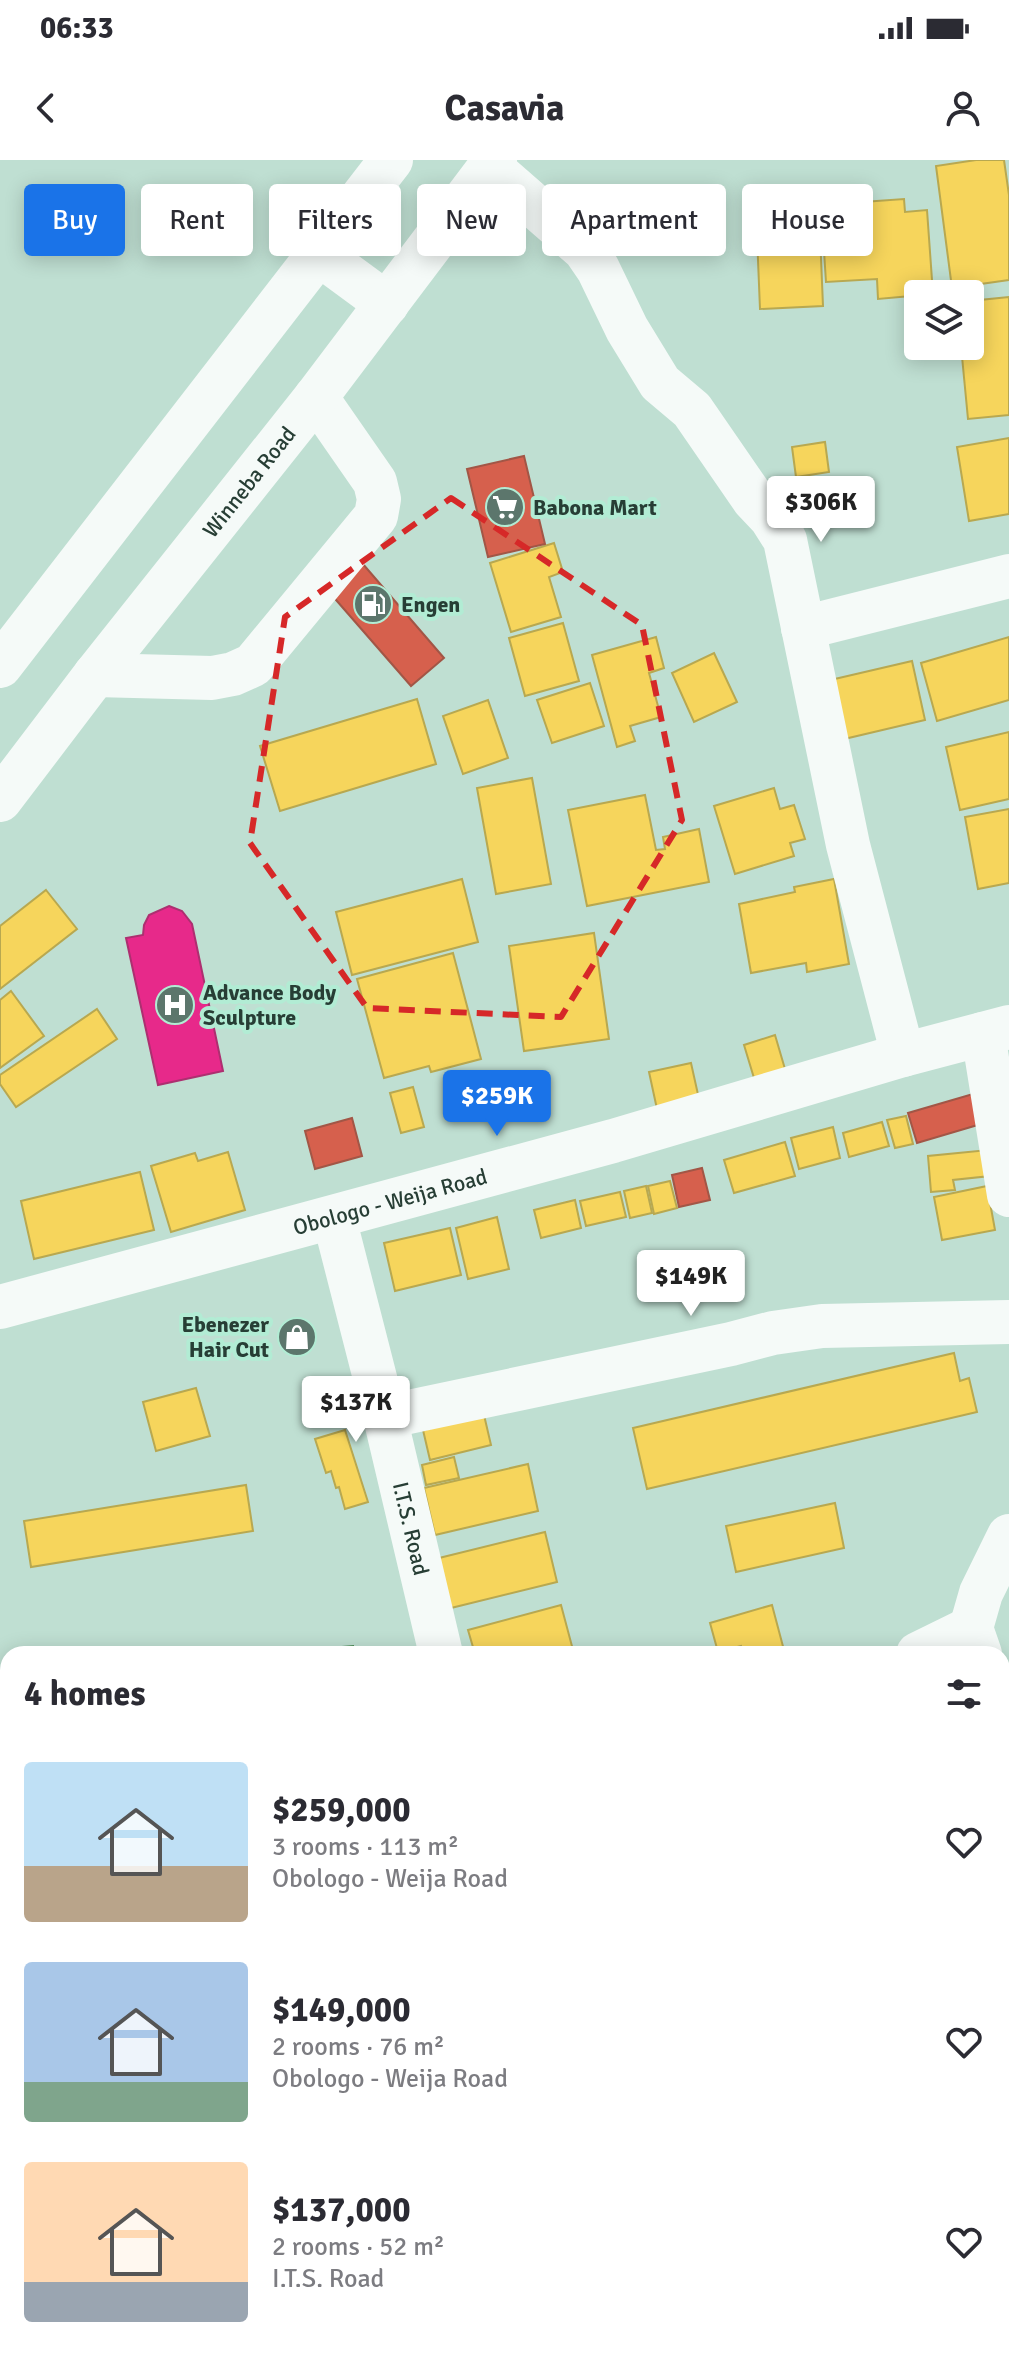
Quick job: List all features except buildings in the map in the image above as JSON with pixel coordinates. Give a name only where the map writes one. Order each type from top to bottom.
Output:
[{"type":"main road","points":[[373,184],[391,160]]},
{"type":"main road","points":[[492,164],[585,250],[660,383],[692,410],[785,540],[848,845],[903,1055]]},
{"type":"main road","name":"Winneba Road","points":[[0,800],[316,397],[492,164]]},
{"type":"main road","points":[[0,666],[317,256]]},
{"type":"main road","points":[[322,256],[387,304]]},
{"type":"main road","points":[[95,675],[212,678],[233,674],[253,665],[376,516],[379,499],[375,482],[316,397]]},
{"type":"main road","points":[[803,628],[1009,576]]},
{"type":"main road","points":[[996,1030],[1009,1195]]},
{"type":"main road","name":"Obologo - Weija Road","points":[[0,1307],[613,1141],[996,1030]]},
{"type":"main road","name":"I.T.S. Road","points":[[334,1218],[439,1646]]},
{"type":"main road","points":[[385,1417],[773,1333],[822,1326],[1009,1322]]},
{"type":"main road","points":[[953,1646],[975,1641],[981,1593],[1009,1536]]},
{"type":"highlighted area","points":[[451,498],[642,625],[682,820],[561,1017],[367,1008],[250,843],[285,617]]},
{"type":"place","name":"Babona Mart","points":[[505,507]]},
{"type":"place","name":"Engen","points":[[373,604]]},
{"type":"place","name":"Advance Body Sculpture","points":[[175,1005]]},
{"type":"place","name":"Ebenezer Hair Cut","points":[[297,1337]]}]
